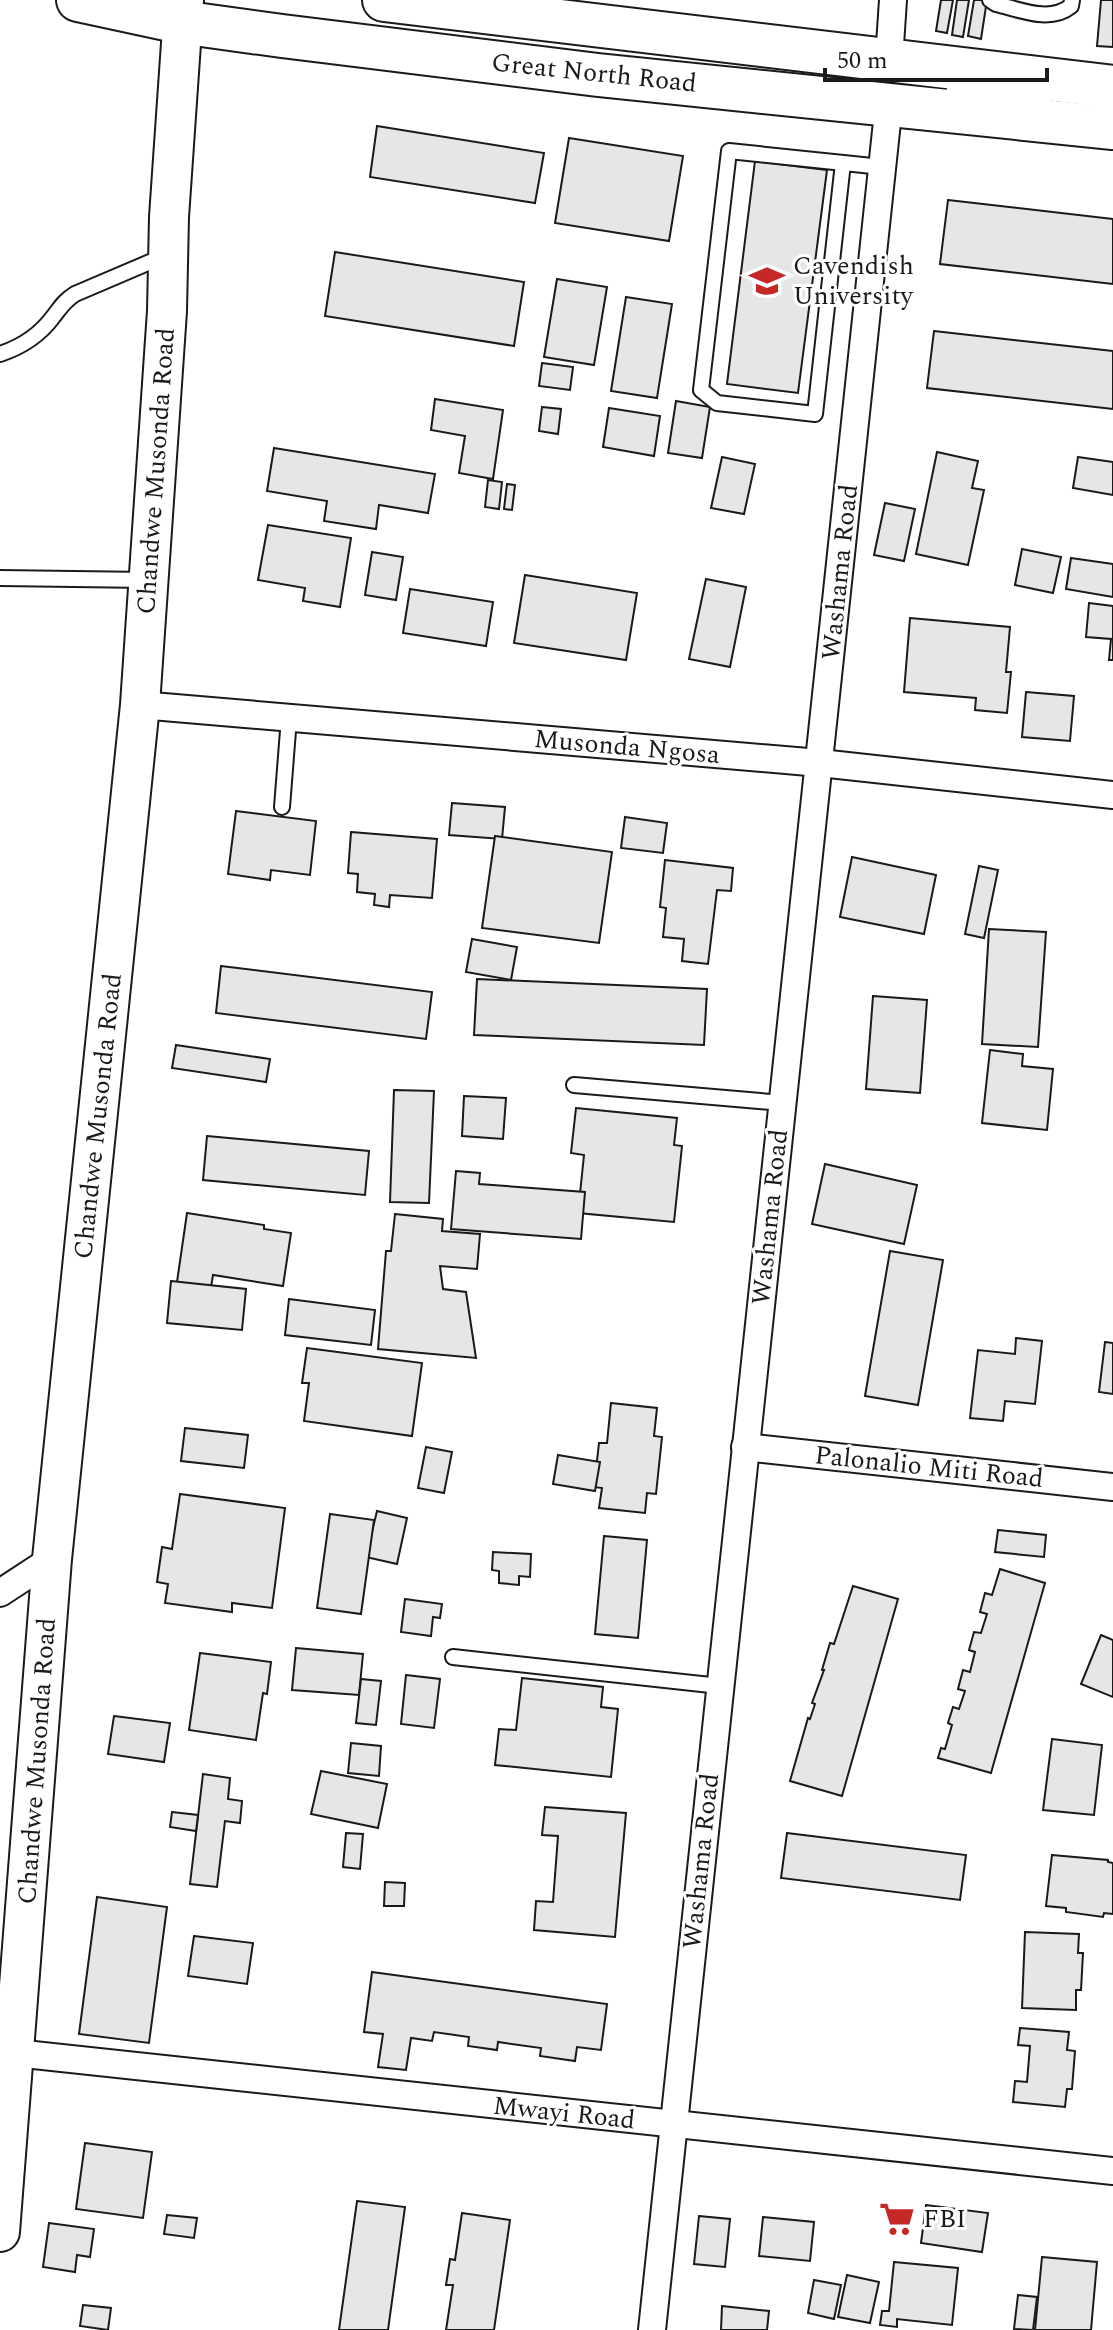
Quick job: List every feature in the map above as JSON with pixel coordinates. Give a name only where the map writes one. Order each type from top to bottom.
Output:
[{"type":"main road","name":"Great North Road","points":[[78,0],[182,11],[598,75],[1113,128]]},
{"type":"main road","name":"Great North Road","points":[[384,0],[500,7],[1113,87]]},
{"type":"street","points":[[893,0],[889,60],[915,80],[1030,101],[1070,123]]},
{"type":"street","name":"Chandwe Musonda Road","points":[[0,2232],[52,1559],[140,705],[167,311],[182,11]]},
{"type":"street","name":"Washama Road","points":[[652,2330],[889,103]]},
{"type":"street","name":"Musonda Ngosa","points":[[140,705],[820,763],[1113,795]]},
{"type":"street","name":"Palonalio Miti Road","points":[[745,1447],[1113,1487]]},
{"type":"street","points":[[0,1593],[52,1559]]},
{"type":"street","name":"Mwayi Road","points":[[15,2053],[1113,2171]]},
{"type":"lane","points":[[990,0],[1051,16],[1062,13],[1071,6],[1072,0]]},
{"type":"lane","points":[[843,163],[815,414],[717,403],[701,390],[729,151],[882,167]]},
{"type":"lane","points":[[0,354],[21,347],[46,326],[63,302],[75,294],[168,255]]},
{"type":"lane","points":[[0,578],[149,580]]},
{"type":"lane","points":[[282,807],[289,718]]},
{"type":"lane","points":[[574,1085],[783,1103]]},
{"type":"lane","points":[[453,1657],[720,1686]]},
{"type":"building","points":[[941,0],[953,0],[947,33],[936,31]]},
{"type":"building","points":[[957,0],[969,0],[963,37],[952,35]]},
{"type":"building","points":[[974,0],[987,0],[981,39],[968,36]]},
{"type":"building","points":[[1101,0],[1113,0],[1113,47],[1097,46]]},
{"type":"building","points":[[377,126],[544,153],[535,203],[370,177]]},
{"type":"building","points":[[569,138],[683,156],[669,241],[555,223]]},
{"type":"building","points":[[755,161],[827,170],[798,393],[727,384]]},
{"type":"building","points":[[948,200],[1113,219],[1113,284],[940,264]]},
{"type":"building","points":[[335,252],[524,282],[514,346],[325,316]]},
{"type":"building","points":[[557,279],[607,287],[594,365],[544,357]]},
{"type":"building","points":[[626,297],[672,304],[657,398],[611,391]]},
{"type":"building","points":[[934,331],[1113,351],[1113,409],[927,388]]},
{"type":"building","points":[[542,363],[573,367],[570,390],[539,386]]},
{"type":"building","points":[[435,399],[503,410],[493,479],[459,473],[465,436],[431,430]]},
{"type":"building","points":[[676,401],[710,407],[702,458],[668,453]]},
{"type":"building","points":[[542,407],[561,409],[558,434],[539,431]]},
{"type":"building","points":[[609,408],[660,416],[654,456],[603,447]]},
{"type":"building","points":[[274,448],[435,474],[428,513],[379,505],[376,529],[324,521],[327,501],[267,491]]},
{"type":"building","points":[[937,452],[978,461],[972,488],[984,490],[968,565],[916,554]]},
{"type":"building","points":[[722,457],[755,464],[744,514],[711,508]]},
{"type":"building","points":[[1078,457],[1113,462],[1113,495],[1073,488]]},
{"type":"building","points":[[488,480],[502,482],[499,509],[485,507]]},
{"type":"building","points":[[507,484],[515,485],[512,510],[504,509]]},
{"type":"building","points":[[885,503],[915,509],[904,561],[874,555]]},
{"type":"building","points":[[268,525],[351,538],[340,607],[303,601],[305,588],[258,580]]},
{"type":"building","points":[[1022,549],[1061,557],[1053,593],[1015,585]]},
{"type":"building","points":[[372,552],[403,557],[396,600],[365,595]]},
{"type":"building","points":[[1071,558],[1113,564],[1113,597],[1066,589]]},
{"type":"building","points":[[525,575],[637,593],[626,660],[514,643]]},
{"type":"building","points":[[706,579],[746,587],[730,667],[689,659]]},
{"type":"building","points":[[410,589],[493,602],[486,646],[403,633]]},
{"type":"building","points":[[1089,603],[1113,606],[1113,660],[1109,660],[1111,639],[1086,637]]},
{"type":"building","points":[[910,618],[1010,627],[1006,672],[1011,672],[1007,713],[975,710],[976,698],[904,692]]},
{"type":"building","points":[[1026,692],[1074,696],[1070,741],[1022,737]]},
{"type":"building","points":[[452,803],[505,807],[502,839],[449,835]]},
{"type":"building","points":[[236,811],[316,821],[310,875],[271,870],[270,880],[228,874]]},
{"type":"building","points":[[625,817],[667,823],[663,853],[621,848]]},
{"type":"building","points":[[351,832],[437,839],[432,898],[390,895],[389,907],[374,905],[375,894],[357,892],[358,874],[348,873]]},
{"type":"building","points":[[495,836],[612,852],[599,943],[482,928]]},
{"type":"building","points":[[852,857],[936,875],[924,934],[840,917]]},
{"type":"building","points":[[665,860],[733,868],[731,891],[717,890],[708,964],[682,961],[684,939],[663,937],[666,908],[660,907]]},
{"type":"building","points":[[979,866],[998,870],[984,938],[965,934]]},
{"type":"building","points":[[989,929],[1046,932],[1038,1047],[982,1044]]},
{"type":"building","points":[[472,939],[517,947],[511,980],[466,972]]},
{"type":"building","points":[[221,966],[432,992],[426,1039],[216,1013]]},
{"type":"building","points":[[477,979],[707,989],[704,1045],[474,1035]]},
{"type":"building","points":[[873,996],[927,1000],[920,1093],[866,1089]]},
{"type":"building","points":[[176,1045],[270,1059],[266,1082],[172,1068]]},
{"type":"building","points":[[990,1050],[1023,1054],[1022,1066],[1053,1069],[1047,1130],[982,1123]]},
{"type":"building","points":[[394,1090],[434,1091],[429,1203],[390,1202]]},
{"type":"building","points":[[464,1096],[506,1098],[503,1139],[462,1136]]},
{"type":"building","points":[[576,1108],[677,1118],[674,1145],[682,1146],[674,1222],[578,1213],[584,1155],[571,1153]]},
{"type":"building","points":[[207,1136],[369,1151],[365,1195],[203,1180]]},
{"type":"building","points":[[825,1164],[917,1185],[904,1244],[812,1224]]},
{"type":"building","points":[[456,1171],[480,1173],[479,1184],[585,1192],[581,1239],[451,1229]]},
{"type":"building","points":[[187,1213],[264,1225],[264,1229],[291,1233],[283,1286],[213,1275],[211,1287],[177,1282]]},
{"type":"building","points":[[395,1214],[443,1219],[442,1231],[480,1234],[477,1269],[440,1266],[443,1289],[466,1292],[476,1358],[378,1349],[386,1251],[391,1251]]},
{"type":"building","points":[[890,1251],[943,1260],[918,1405],[865,1396]]},
{"type":"building","points":[[171,1281],[246,1289],[242,1330],[167,1323]]},
{"type":"building","points":[[289,1299],[375,1310],[371,1345],[285,1335]]},
{"type":"building","points":[[1016,1338],[1042,1341],[1035,1404],[1005,1401],[1003,1421],[970,1418],[978,1350],[1015,1354]]},
{"type":"building","points":[[1105,1342],[1113,1343],[1113,1394],[1099,1392]]},
{"type":"building","points":[[307,1348],[422,1363],[412,1436],[304,1421],[309,1383],[302,1383]]},
{"type":"building","points":[[611,1403],[657,1408],[654,1436],[662,1437],[656,1494],[647,1493],[645,1513],[599,1508],[602,1488],[594,1487],[599,1443],[607,1443]]},
{"type":"building","points":[[185,1428],[248,1435],[244,1468],[181,1461]]},
{"type":"building","points":[[426,1447],[452,1452],[444,1493],[418,1488]]},
{"type":"building","points":[[558,1455],[600,1462],[595,1491],[553,1484]]},
{"type":"building","points":[[180,1494],[285,1508],[272,1608],[232,1603],[232,1612],[165,1603],[168,1584],[157,1582],[162,1547],[172,1549]]},
{"type":"building","points":[[377,1511],[407,1518],[397,1564],[366,1557]]},
{"type":"building","points":[[330,1514],[374,1520],[361,1614],[317,1608]]},
{"type":"building","points":[[998,1530],[1046,1535],[1044,1557],[995,1552]]},
{"type":"building","points":[[604,1536],[647,1540],[638,1638],[595,1634]]},
{"type":"building","points":[[493,1552],[531,1554],[530,1577],[519,1576],[519,1585],[499,1583],[499,1571],[492,1570]]},
{"type":"building","points":[[1000,1569],[1045,1583],[991,1773],[938,1758],[941,1748],[945,1749],[953,1707],[959,1709],[965,1691],[958,1689],[963,1670],[970,1672],[975,1652],[969,1650],[974,1632],[981,1633],[987,1614],[980,1612],[985,1593],[992,1595]]},
{"type":"building","points":[[853,1586],[898,1599],[842,1796],[790,1781],[815,1704],[812,1703],[830,1643],[834,1644]]},
{"type":"building","points":[[405,1599],[442,1604],[440,1618],[433,1617],[431,1636],[401,1632]]},
{"type":"building","points":[[1101,1635],[1113,1640],[1113,1697],[1081,1684]]},
{"type":"building","points":[[296,1648],[363,1654],[359,1695],[292,1690]]},
{"type":"building","points":[[200,1653],[271,1662],[256,1740],[189,1730]]},
{"type":"building","points":[[406,1675],[440,1679],[434,1728],[401,1724]]},
{"type":"building","points":[[522,1678],[603,1687],[601,1707],[618,1709],[611,1777],[495,1765],[499,1729],[516,1730]]},
{"type":"building","points":[[361,1679],[381,1681],[376,1725],[356,1723]]},
{"type":"building","points":[[114,1716],[170,1723],[164,1762],[108,1754]]},
{"type":"building","points":[[1052,1739],[1102,1745],[1094,1815],[1043,1810]]},
{"type":"building","points":[[351,1743],[381,1746],[379,1776],[348,1773]]},
{"type":"building","points":[[321,1771],[387,1784],[378,1828],[311,1814]]},
{"type":"building","points":[[203,1774],[230,1778],[228,1799],[242,1801],[240,1823],[225,1821],[217,1887],[190,1884]]},
{"type":"building","points":[[545,1807],[626,1813],[615,1937],[534,1930],[536,1901],[553,1902],[558,1836],[542,1835]]},
{"type":"building","points":[[172,1812],[198,1815],[196,1831],[170,1827]]},
{"type":"building","points":[[346,1833],[363,1834],[360,1869],[343,1867]]},
{"type":"building","points":[[787,1833],[966,1855],[960,1900],[781,1878]]},
{"type":"building","points":[[1052,1855],[1113,1863],[1113,1914],[1104,1913],[1103,1917],[1046,1906]]},
{"type":"building","points":[[385,1882],[405,1883],[404,1906],[384,1906]]},
{"type":"building","points":[[97,1897],[167,1907],[149,2043],[79,2034]]},
{"type":"building","points":[[1025,1932],[1079,1934],[1078,1953],[1083,1953],[1081,1990],[1076,1990],[1076,2010],[1022,2008]]},
{"type":"building","points":[[194,1936],[253,1943],[247,1984],[188,1976]]},
{"type":"building","points":[[372,1972],[607,2004],[601,2050],[577,2047],[575,2061],[540,2056],[541,2048],[498,2042],[497,2050],[468,2046],[469,2037],[434,2032],[432,2041],[411,2038],[406,2070],[378,2067],[383,2034],[364,2032]]},
{"type":"building","points":[[1020,2028],[1069,2032],[1067,2050],[1075,2051],[1072,2089],[1067,2089],[1065,2107],[1013,2102],[1015,2081],[1027,2082],[1030,2046],[1018,2045]]},
{"type":"building","points":[[85,2143],[152,2152],[143,2218],[76,2209]]},
{"type":"building","points":[[357,2201],[405,2207],[388,2330],[339,2330]]},
{"type":"building","points":[[926,2205],[988,2213],[982,2252],[921,2243]]},
{"type":"building","points":[[462,2213],[510,2220],[494,2330],[446,2330],[453,2285],[446,2285],[450,2259],[455,2260]]},
{"type":"building","points":[[167,2215],[197,2218],[194,2238],[164,2234]]},
{"type":"building","points":[[699,2216],[730,2219],[725,2267],[694,2264]]},
{"type":"building","points":[[763,2217],[814,2222],[810,2261],[759,2256]]},
{"type":"building","points":[[49,2223],[94,2229],[90,2257],[77,2255],[75,2272],[43,2267]]},
{"type":"building","points":[[1042,2257],[1097,2262],[1091,2330],[1035,2330]]},
{"type":"building","points":[[894,2262],[958,2268],[952,2325],[897,2319],[897,2327],[880,2325],[882,2311],[889,2311]]},
{"type":"building","points":[[847,2275],[879,2282],[870,2323],[838,2317]]},
{"type":"building","points":[[814,2280],[841,2285],[834,2319],[808,2313]]},
{"type":"building","points":[[1018,2295],[1037,2297],[1033,2330],[1014,2329]]},
{"type":"building","points":[[83,2305],[111,2308],[108,2330],[80,2326]]},
{"type":"building","points":[[722,2306],[769,2311],[767,2330],[721,2330]]},
{"type":"place","name":"Cavendish University","points":[[767,281]]},
{"type":"place","name":"FBI","points":[[897,2219]]}]
